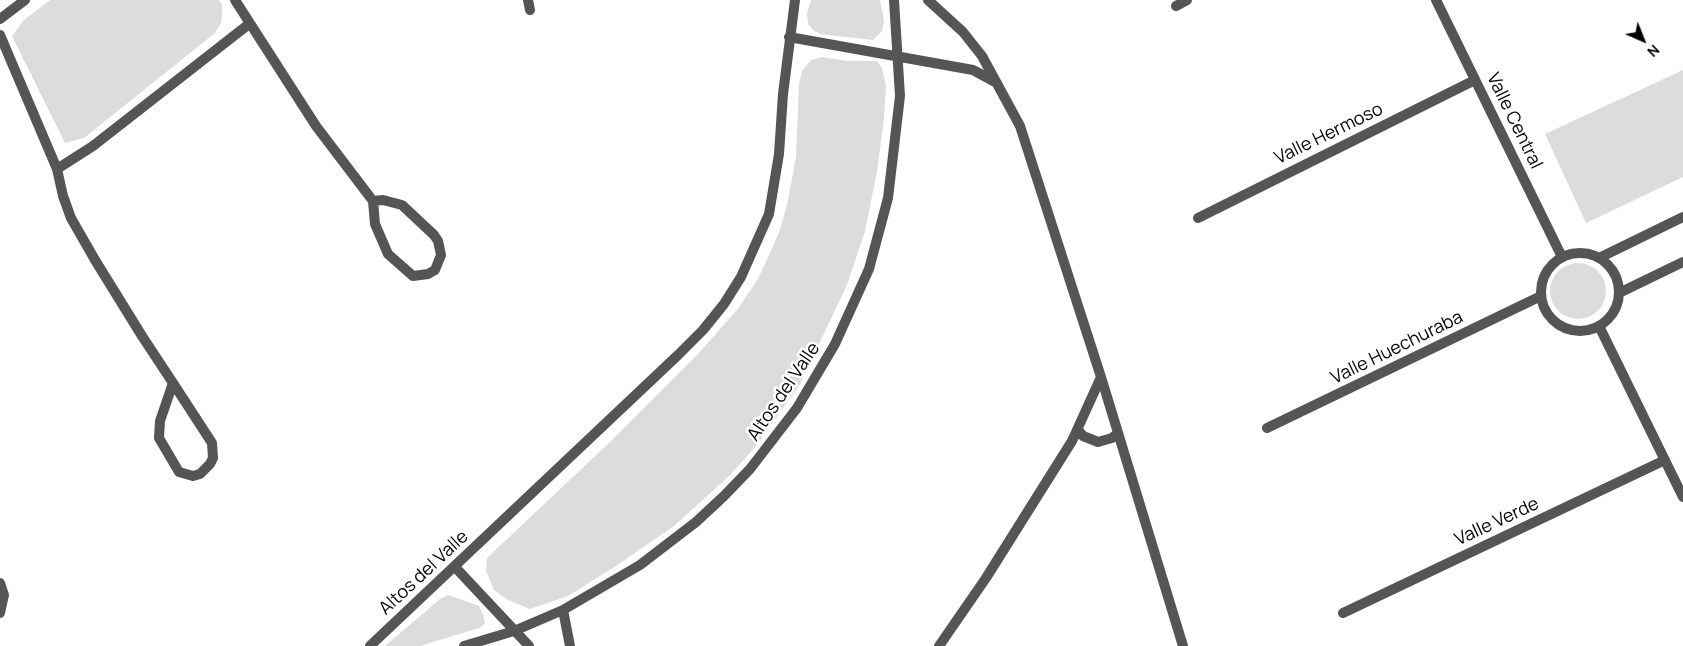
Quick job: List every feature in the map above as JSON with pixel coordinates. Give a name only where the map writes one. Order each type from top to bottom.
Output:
[{"type":"street","points":[[0,19],[25,0]]},
{"type":"street","points":[[235,0],[316,126],[372,201],[378,236],[388,254],[413,276],[428,274],[435,270],[441,255],[438,241],[434,235],[402,206],[383,200],[372,201]]},
{"type":"street","name":"Altos del Valle","points":[[370,646],[704,330],[741,277],[769,214],[775,187],[789,37],[795,0]]},
{"type":"street","name":"Altos del Valle","points":[[464,646],[514,631],[563,610],[640,565],[703,516],[750,469],[797,408],[835,344],[869,269],[884,216],[896,138],[900,96],[894,0]]},
{"type":"street","points":[[928,0],[974,45],[998,84],[1020,126],[1101,377],[1184,646]]},
{"type":"street","points":[[1176,6],[1187,0]]},
{"type":"street","name":"Valle Central","points":[[1436,0],[1562,257]]},
{"type":"street","points":[[57,169],[92,146],[249,24]]},
{"type":"street","points":[[0,35],[57,169],[63,196],[72,218],[95,260],[212,443],[213,458],[210,464],[200,474],[193,476],[180,472],[159,438],[160,421],[173,383]]},
{"type":"street","points":[[789,37],[973,70],[998,84]]},
{"type":"street","name":"Valle Hermoso","points":[[1198,218],[1476,80]]},
{"type":"street","points":[[1599,258],[1683,217]]},
{"type":"street","points":[[1577,253],[1599,258],[1614,272],[1619,293],[1613,312],[1599,326],[1588,330],[1567,329],[1550,316],[1541,296],[1545,273],[1562,257],[1577,253]]},
{"type":"street","points":[[1619,293],[1683,262]]},
{"type":"street","name":"Valle Huechuraba","points":[[1267,428],[1541,296]]},
{"type":"street","points":[[1599,326],[1683,497]]},
{"type":"street","points":[[939,646],[991,570],[1078,430],[1101,377]]},
{"type":"street","points":[[1078,430],[1083,436],[1098,442],[1112,438],[1118,433]]},
{"type":"street","name":"Valle Verde","points":[[1342,613],[1665,460]]},
{"type":"street","points":[[455,567],[529,646]]},
{"type":"street","points":[[0,583],[4,595],[0,613]]},
{"type":"street","points":[[563,610],[570,646]]},
{"type":"shaded area","points":[[50,0],[219,0],[222,5],[222,14],[221,23],[215,33],[84,138],[65,143],[12,36],[24,20]]},
{"type":"shaded area","points":[[811,0],[880,0],[884,21],[882,31],[873,40],[820,34],[808,24],[807,13]]},
{"type":"shaded area","points":[[822,57],[847,61],[877,61],[882,68],[886,87],[884,118],[877,172],[865,231],[847,285],[800,384],[756,446],[729,476],[674,526],[568,596],[530,609],[508,600],[494,590],[486,571],[487,558],[612,440],[697,355],[737,310],[758,279],[779,233],[787,205],[796,157],[799,84],[802,71],[811,60]]},
{"type":"shaded area","points":[[1683,70],[1683,177],[1586,223],[1545,134]]},
{"type":"shaded area","points":[[1578,263],[1589,265],[1598,271],[1604,280],[1606,291],[1604,302],[1598,311],[1589,317],[1578,319],[1567,317],[1558,311],[1552,302],[1550,291],[1552,280],[1558,271],[1567,265]]},
{"type":"shaded area","points":[[448,595],[479,606],[485,624],[479,628],[420,646],[385,646],[440,599]]}]
